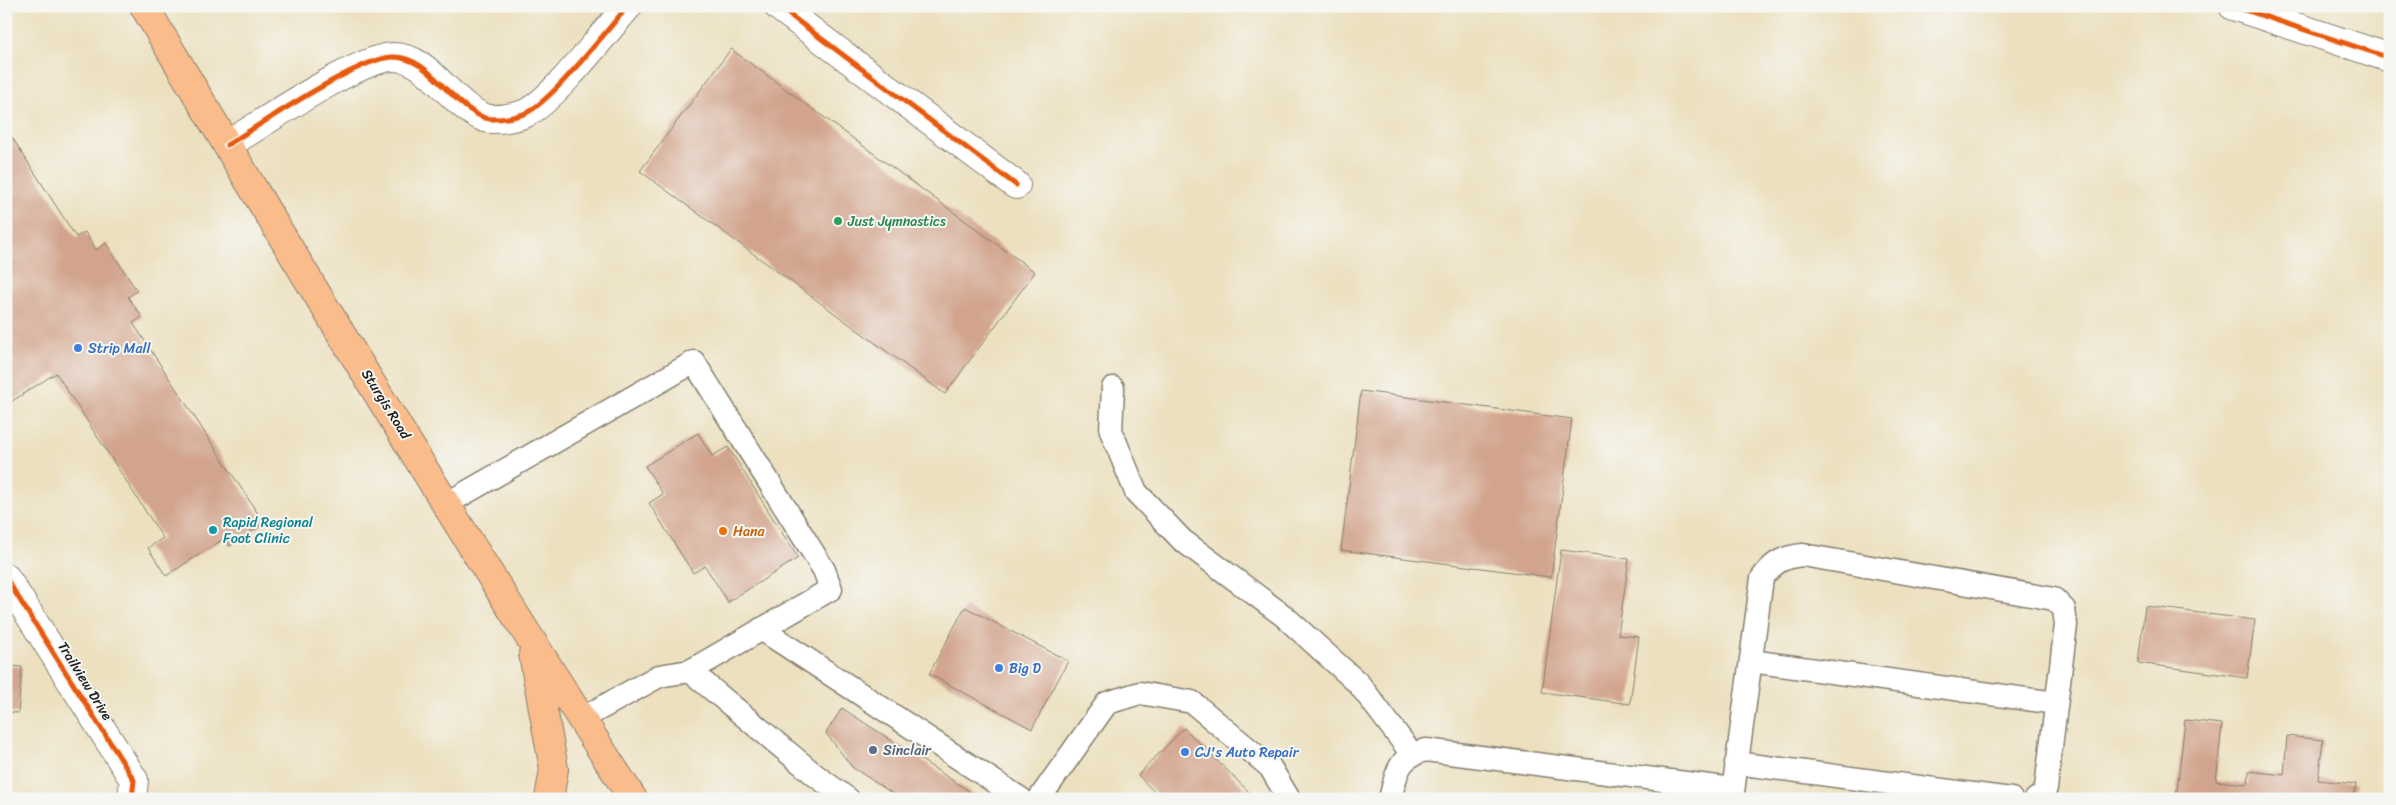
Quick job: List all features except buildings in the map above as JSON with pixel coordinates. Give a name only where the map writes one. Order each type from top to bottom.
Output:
[{"type":"main road","name":"Sturgis Road","points":[[144,6],[531,643],[633,799]]},
{"type":"main road","points":[[531,643],[554,769],[549,799]]},
{"type":"street","points":[[227,145],[337,79],[373,61],[393,57],[410,60],[427,70],[469,110],[487,118],[527,112],[549,96],[628,6]]},
{"type":"street","points":[[778,6],[1016,185]]},
{"type":"street","points":[[2233,6],[2390,58]]},
{"type":"street","name":"Trailview Drive","points":[[6,578],[134,780],[132,799]]},
{"type":"lane","points":[[446,504],[694,362],[824,570],[831,589],[690,671],[659,676],[581,719]]},
{"type":"lane","points":[[1113,388],[1111,431],[1136,492],[1182,540],[1284,616],[1359,684],[1412,754]]},
{"type":"lane","points":[[1390,799],[1397,772],[1403,761],[1412,754],[1426,750],[1732,794],[1762,578],[1773,564],[1784,557],[1803,554],[2054,600],[2064,609],[2066,624],[2046,788],[2043,795],[2036,799]]},
{"type":"lane","points":[[761,630],[1021,799]]},
{"type":"lane","points":[[1751,661],[2056,703]]},
{"type":"lane","points":[[690,671],[815,775],[848,799]]},
{"type":"lane","points":[[1039,799],[1107,703],[1140,693],[1192,702],[1270,768],[1289,799]]},
{"type":"lane","points":[[1736,763],[2011,799]]},
{"type":"cycle path","points":[[227,145],[285,108],[334,80],[377,60],[393,57],[409,60],[423,67],[464,105],[485,118],[506,118],[526,113],[550,95],[628,6]]},
{"type":"cycle path","points":[[778,6],[1016,185]]},
{"type":"cycle path","points":[[2233,6],[2390,58]]},
{"type":"cycle path","points":[[6,578],[134,780],[132,799]]},
{"type":"place","name":"Just Jymnastics","points":[[838,221]]},
{"type":"place","name":"Strip Mall","points":[[78,348]]},
{"type":"place","name":"Rapid Regional Foot Clinic","points":[[213,530]]},
{"type":"place","name":"Hana","points":[[723,531]]},
{"type":"place","name":"Big D","points":[[999,668]]},
{"type":"place","name":"Sinclair","points":[[873,750]]},
{"type":"place","name":"CJ's Auto Repair","points":[[1185,752]]}]
